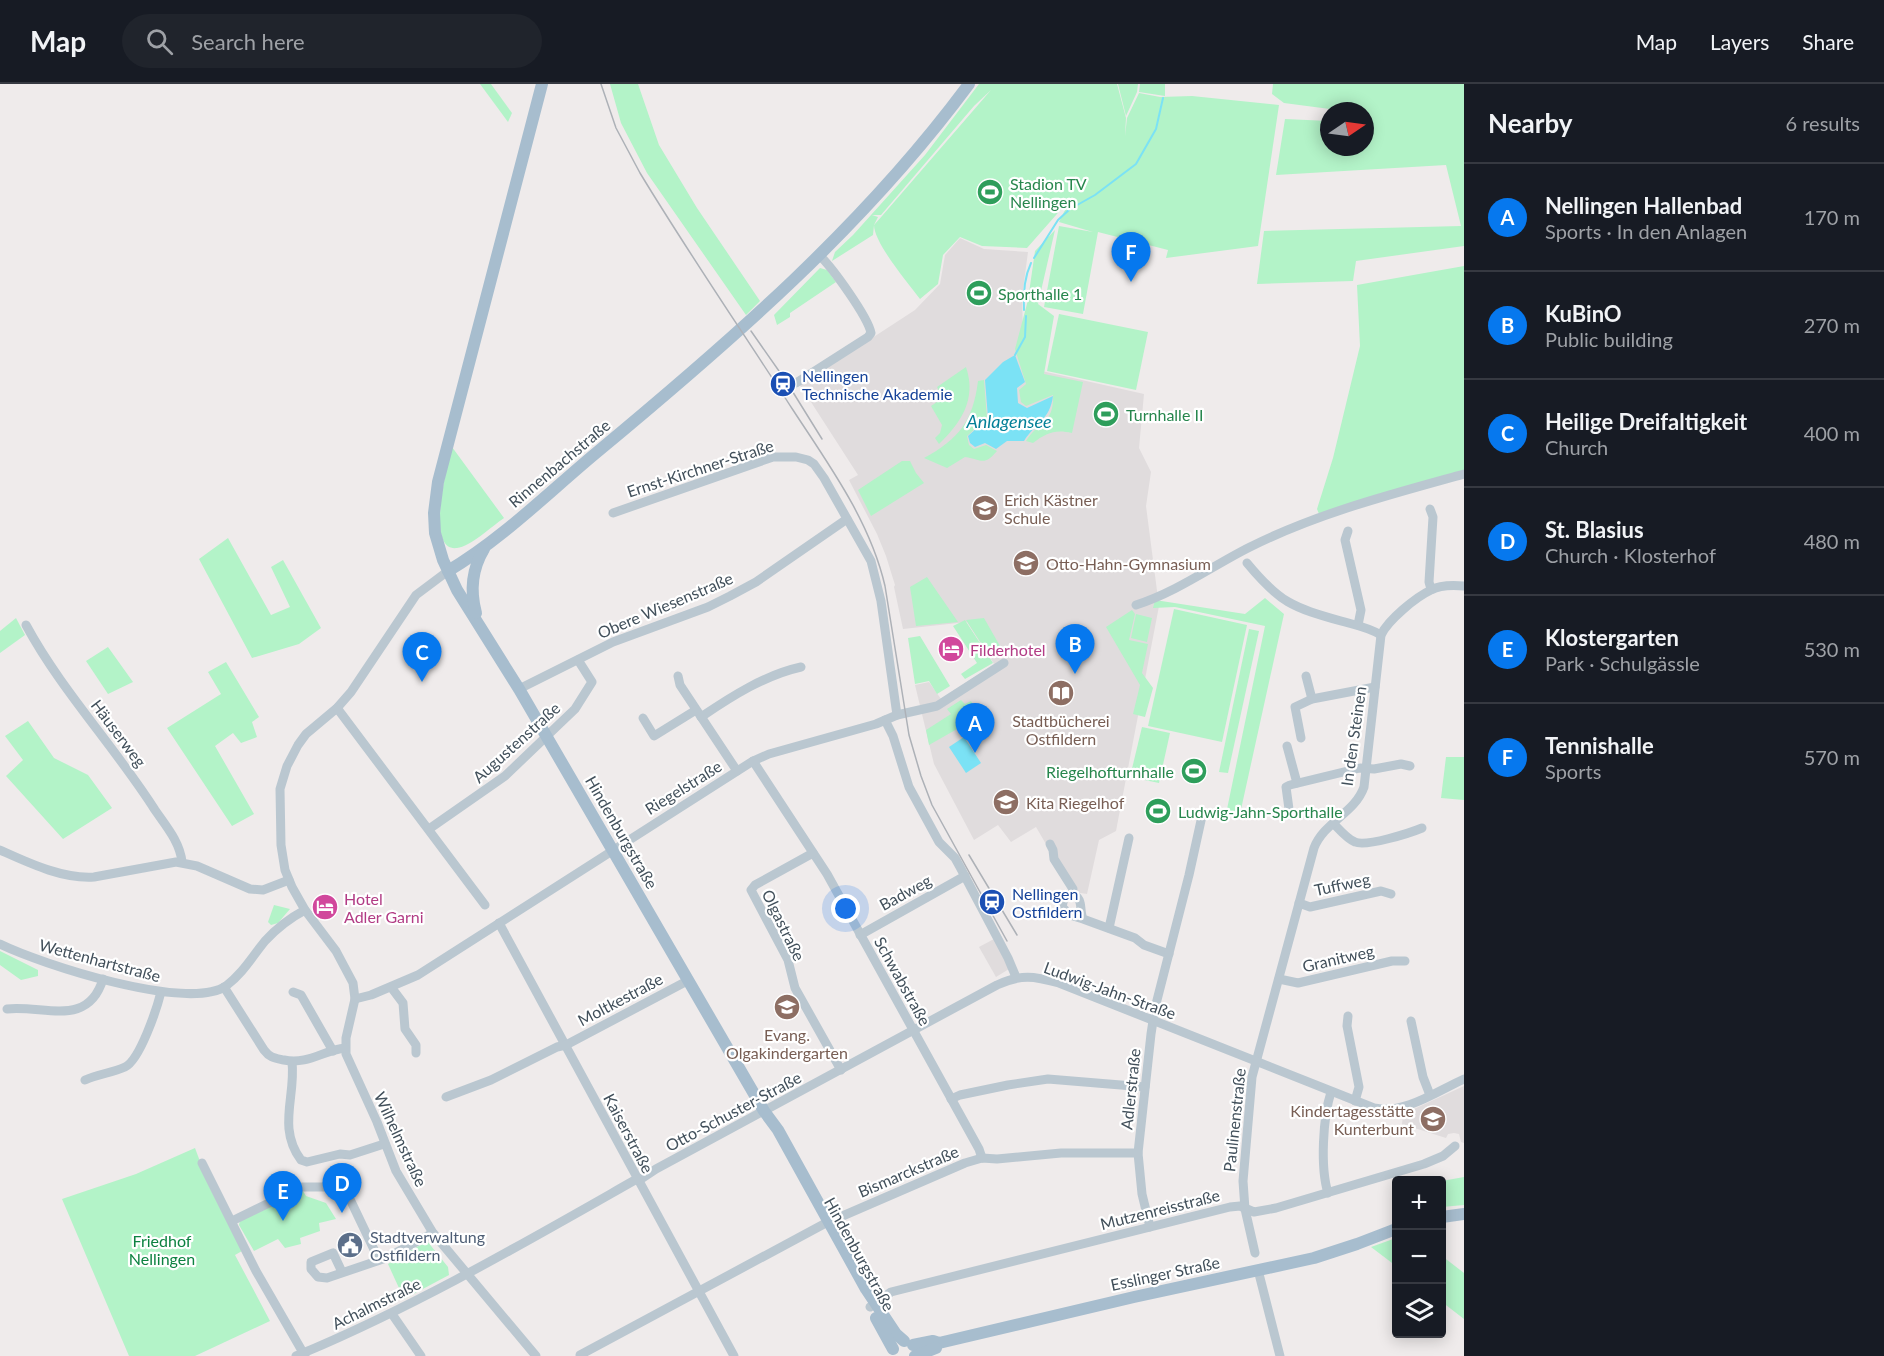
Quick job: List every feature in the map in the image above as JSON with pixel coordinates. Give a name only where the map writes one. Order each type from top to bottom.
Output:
[{"type":"main road","name":"Hindenburgstraße","points":[[542,84],[438,482],[434,513],[435,533],[440,553],[448,572],[613,849],[764,1111],[773,1132],[873,1306],[892,1353]]},
{"type":"main road","name":"Rinnenbachstraße","points":[[448,572],[484,548],[753,318],[819,255],[910,159],[969,84]]},
{"type":"main road","points":[[478,623],[474,604],[473,579],[484,548]]},
{"type":"main road","points":[[1446,1216],[1464,1214]]},
{"type":"main road","name":"Esslinger Straße","points":[[892,1353],[896,1343],[912,1349],[936,1348],[939,1343],[1330,1253],[1393,1230]]},
{"type":"main road","name":"Hindenburgstraße","points":[[873,1306],[912,1349]]},
{"type":"street","points":[[796,383],[870,335],[871,330],[831,268],[819,255]]},
{"type":"street","name":"Ernst-Kirchner-Straße","points":[[613,513],[773,457],[804,458],[817,466],[874,570],[897,715]]},
{"type":"street","points":[[1136,605],[1156,599],[1251,547],[1312,519],[1464,474]]},
{"type":"street","points":[[1430,509],[1433,517],[1429,582],[1431,590]]},
{"type":"street","name":"Obere Wiesenstraße","points":[[519,689],[614,642],[708,607],[730,596],[756,582],[847,519]]},
{"type":"street","points":[[1348,531],[1345,540],[1361,610],[1358,625]]},
{"type":"street","points":[[1247,563],[1267,587],[1291,604],[1308,612],[1358,625],[1381,635],[1404,610],[1431,590],[1439,587],[1464,586]]},
{"type":"street","name":"Rinnenbachstraße","points":[[305,910],[289,880],[280,839],[280,789],[287,766],[302,739],[337,708],[351,692],[411,601],[429,583],[448,572]]},
{"type":"street","name":"Häuserweg","points":[[26,625],[54,669],[142,790],[177,845],[182,862]]},
{"type":"street","name":"In den Steinen","points":[[1256,1062],[1317,840],[1360,796],[1367,768],[1381,635]]},
{"type":"street","name":"Augustenstraße","points":[[429,830],[498,782],[575,709],[592,684],[591,678],[578,660]]},
{"type":"street","name":"Riegelstraße","points":[[355,999],[371,995],[418,975],[753,761],[897,715],[941,704],[1004,663]]},
{"type":"street","points":[[643,718],[654,736],[736,693],[783,671],[801,667]]},
{"type":"street","points":[[678,676],[680,685],[737,771]]},
{"type":"street","points":[[1306,676],[1312,699]]},
{"type":"street","points":[[1301,738],[1295,706],[1312,699],[1375,687]]},
{"type":"street","points":[[337,708],[485,905]]},
{"type":"street","points":[[885,720],[893,736],[909,787],[939,842],[955,858],[1016,977]]},
{"type":"street","points":[[1287,746],[1297,783]]},
{"type":"street","name":"Schwabstraße","points":[[753,761],[813,853],[982,1158]]},
{"type":"street","points":[[1289,809],[1286,787],[1297,783],[1360,768],[1374,769],[1401,764],[1410,766]]},
{"type":"street","name":"Adlerstraße","points":[[1150,1227],[1142,1194],[1138,1153],[1153,1021],[1202,816]]},
{"type":"street","points":[[1333,823],[1353,842],[1359,844],[1422,828]]},
{"type":"street","points":[[1109,928],[1129,838]]},
{"type":"street","points":[[1050,844],[1054,859],[1073,890],[1072,894]]},
{"type":"street","points":[[0,850],[53,871],[87,877],[166,862],[182,862],[197,866],[250,890],[263,890],[289,880]]},
{"type":"street","name":"Olgastraße","points":[[813,853],[755,885],[751,890],[788,960],[795,988],[841,1070]]},
{"type":"street","name":"Badweg","points":[[860,935],[965,876]]},
{"type":"street","name":"Tuffweg","points":[[1299,903],[1310,907],[1380,891],[1391,894]]},
{"type":"street","points":[[1072,894],[1064,898],[1062,907],[1070,915],[1109,928],[1169,954]]},
{"type":"street","points":[[1072,894],[1080,900],[1083,919]]},
{"type":"street","points":[[305,910],[275,931],[245,969],[224,987],[272,1058],[292,1062],[315,1058],[345,1048]]},
{"type":"street","name":"Wilhelmstraße","points":[[305,910],[328,939],[346,967],[353,983],[355,999],[345,1048],[351,1069],[377,1122],[396,1171],[433,1233],[536,1356]]},
{"type":"street","name":"Kaiserstraße","points":[[499,923],[734,1356]]},
{"type":"street","name":"Wettenhartstraße","points":[[0,944],[33,958],[103,979],[161,992],[203,993],[224,987]]},
{"type":"street","name":"Granitweg","points":[[1279,979],[1298,983],[1392,961],[1405,961]]},
{"type":"street","name":"Otto-Schuster-Straße","points":[[467,1274],[913,1030],[1016,977]]},
{"type":"street","name":"Ludwig-Jahn-Straße","points":[[1016,977],[1059,983],[1374,1108],[1391,1110],[1464,1079]]},
{"type":"street","points":[[7,1009],[62,1011],[80,1008],[98,996],[103,979]]},
{"type":"street","name":"Moltkestraße","points":[[446,1097],[491,1080],[557,1047],[566,1045],[689,980]]},
{"type":"street","points":[[391,987],[403,1003],[405,1029],[416,1045],[416,1053]]},
{"type":"street","points":[[85,1080],[125,1067],[131,1062],[144,1038],[161,992]]},
{"type":"street","points":[[293,992],[301,995],[333,1051]]},
{"type":"street","points":[[1348,1016],[1347,1026],[1359,1087],[1355,1101]]},
{"type":"street","points":[[1411,1021],[1423,1077],[1430,1095]]},
{"type":"street","points":[[292,1062],[289,1125],[295,1150],[303,1161],[340,1154],[350,1155],[384,1144]]},
{"type":"street","name":"Paulinenstraße","points":[[1255,1252],[1245,1209],[1243,1160],[1256,1062]]},
{"type":"street","points":[[951,1100],[981,1091],[1048,1079],[1145,1087]]},
{"type":"street","points":[[1328,1193],[1324,1171],[1324,1141],[1330,1092]]},
{"type":"street","name":"Mutzenreisstraße","points":[[873,1306],[891,1292],[1230,1207],[1237,1206],[1254,1212],[1276,1208],[1424,1164],[1443,1156],[1455,1146]]},
{"type":"street","name":"Bismarckstraße","points":[[580,1355],[826,1223],[943,1172],[982,1158],[997,1160],[1073,1152],[1138,1153]]},
{"type":"street","points":[[202,1163],[301,1355]]},
{"type":"street","points":[[232,1221],[305,1186],[340,1187],[346,1191],[379,1260]]},
{"type":"street","points":[[342,1272],[386,1258],[433,1233]]},
{"type":"street","points":[[1258,1270],[1280,1356]]},
{"type":"street","name":"Achalmstraße","points":[[301,1355],[392,1314],[467,1274]]},
{"type":"street","points":[[392,1314],[420,1356]]},
{"type":"shaded area","points":[[960,238],[984,249],[1028,252],[1022,297],[1024,367],[1144,394],[1139,448],[1151,472],[1146,506],[1159,606],[1116,831],[1099,840],[1087,894],[1074,892],[1036,827],[1011,842],[998,825],[974,840],[934,764],[915,685],[929,682],[941,699],[994,664],[967,622],[903,629],[895,585],[886,556],[849,480],[858,475],[800,385],[915,310],[940,284],[945,255]]},
{"type":"shaded area","points":[[994,939],[1009,969],[996,977],[979,947]]},
{"type":"shaded area","name":"Kindertagesstätte Kunterbunt","points":[[1464,1086],[1464,1143],[1461,1142],[1459,1134],[1448,1134],[1446,1138],[1402,1124],[1403,1114]]},
{"type":"green space","points":[[480,84],[491,84],[512,113],[508,122]]},
{"type":"green space","points":[[610,84],[638,84],[659,145],[697,208],[760,301],[746,315],[647,173],[621,123]]},
{"type":"green space","points":[[979,84],[1117,84],[1126,118],[1125,136],[1127,118],[1139,93],[1160,97],[1192,96],[1279,105],[1258,246],[1166,258],[1168,250],[1098,232],[1083,314],[1044,307],[1059,226],[1093,232],[1059,222],[1071,198],[1027,248],[982,246],[960,237],[943,255],[938,284],[920,299],[885,252],[875,233],[874,225],[873,235],[832,261],[835,252],[925,155]],"holes":[[[991,90],[874,225],[878,217],[872,215],[881,215],[974,106]]]},
{"type":"green space","points":[[1118,84],[1138,84],[1137,92],[1126,116]]},
{"type":"green space","points":[[1140,84],[1165,84],[1165,96],[1139,92]]},
{"type":"green space","points":[[1273,84],[1464,84],[1464,246],[1356,261],[1353,281],[1257,284],[1264,231],[1461,226],[1446,165],[1276,175],[1285,119],[1320,121],[1320,156],[1374,156],[1374,102],[1320,102],[1320,108],[1284,103],[1272,94]]},
{"type":"green space","points":[[1055,230],[1038,304],[1054,316],[1044,374],[1083,382],[1072,433],[1061,431],[1051,433],[1033,443],[1026,441],[1048,417],[1053,404],[1053,395],[1026,406],[1021,402],[1019,390],[1026,384],[1015,349],[1028,300],[1035,251]]},
{"type":"green space","points":[[1464,266],[1464,472],[1319,514],[1317,509],[1333,458],[1360,346],[1357,285]]},
{"type":"green space","points":[[820,268],[827,270],[836,282],[790,313],[790,317],[777,325],[774,315]]},
{"type":"green space","points":[[1059,314],[1148,332],[1136,390],[1047,371]]},
{"type":"green space","points":[[966,367],[970,390],[965,410],[954,428],[939,444],[935,438],[940,433],[942,425],[931,406],[943,398],[937,387]]},
{"type":"green space","points":[[984,380],[987,418],[967,436],[969,445],[974,449],[986,445],[997,451],[989,459],[965,457],[947,468],[924,458],[946,444],[962,427],[972,407],[978,381]]},
{"type":"green space","points":[[452,447],[504,518],[474,540],[457,548],[447,545],[442,536],[440,522],[443,487]]},
{"type":"green space","points":[[902,461],[910,461],[924,483],[871,516],[858,490]]},
{"type":"green space","points":[[228,538],[271,615],[290,607],[271,567],[283,560],[321,628],[299,644],[252,658],[199,559]]},
{"type":"green space","points":[[927,577],[958,622],[916,626],[910,587]]},
{"type":"green space","points":[[1265,598],[1284,614],[1240,814],[1226,814],[1265,626],[1175,607],[1153,608],[1155,600],[1245,614]]},
{"type":"green space","points":[[1174,609],[1247,625],[1222,742],[1148,726]]},
{"type":"green space","points":[[1132,610],[1135,614],[1129,640],[1148,644],[1142,673],[1153,688],[1145,717],[1133,714],[1140,685],[1106,627]]},
{"type":"green space","points":[[1136,614],[1152,618],[1147,642],[1131,638]]},
{"type":"green space","points":[[16,618],[25,635],[0,653],[0,631]]},
{"type":"green space","points":[[984,618],[1000,646],[988,654],[966,620]]},
{"type":"green space","points":[[965,620],[993,663],[965,679],[961,674],[977,663],[953,626]]},
{"type":"green space","points":[[1249,629],[1259,631],[1228,773],[1219,772]]},
{"type":"green space","points":[[920,636],[950,686],[937,694],[929,681],[915,684],[908,638]]},
{"type":"green space","points":[[108,647],[133,682],[108,694],[86,661]]},
{"type":"green space","points":[[226,662],[259,717],[252,722],[257,737],[241,743],[233,733],[215,746],[254,814],[232,826],[167,728],[221,694],[208,672]]},
{"type":"green space","points":[[961,700],[965,704],[971,701],[980,716],[929,745],[926,730],[951,714],[947,709]]},
{"type":"green space","points":[[28,721],[54,758],[88,775],[112,808],[63,839],[6,776],[23,760],[5,736]]},
{"type":"green space","points":[[1142,727],[1170,733],[1159,783],[1130,777]]},
{"type":"green space","points":[[1446,757],[1464,757],[1464,800],[1441,798]]},
{"type":"green space","points":[[274,905],[290,909],[278,923],[271,925],[268,922]]},
{"type":"green space","points":[[0,951],[38,970],[38,976],[21,980],[0,965]]},
{"type":"green space","name":"Friedhof Nellingen","points":[[195,1148],[210,1188],[242,1251],[235,1255],[270,1321],[195,1356],[129,1356],[62,1199],[136,1174]]},
{"type":"green space","points":[[1464,1177],[1464,1205],[1446,1207],[1446,1180]]},
{"type":"green space","points":[[303,1191],[306,1196],[326,1203],[336,1219],[319,1223],[320,1231],[300,1238],[301,1244],[285,1248],[278,1239],[254,1251],[239,1225],[240,1220]]},
{"type":"green space","points":[[1392,1239],[1392,1263],[1371,1247]]},
{"type":"green space","points":[[427,1241],[448,1267],[449,1275],[404,1299],[388,1264]]},
{"type":"green space","points":[[1446,1259],[1464,1273],[1464,1319],[1446,1305]]},
{"type":"water","name":"Anlagensee","points":[[1015,355],[1025,382],[1017,388],[1018,403],[1027,408],[1053,396],[1049,411],[1024,441],[1007,441],[996,449],[985,443],[975,447],[970,443],[968,436],[988,418],[985,380],[1003,362]]},
{"type":"water","points":[[964,737],[981,763],[966,773],[949,747]]},
{"type":"waterway","points":[[1034,258],[1058,220],[1070,209],[1095,195],[1136,164],[1156,129],[1163,98]]},
{"type":"waterway","points":[[1024,310],[1024,286],[1031,263]]},
{"type":"waterway","points":[[1015,355],[1025,337],[1026,316]]},
{"type":"tram line","points":[[601,84],[616,128],[640,173],[696,263],[834,473],[859,516],[885,586],[909,735],[921,776],[932,805],[1007,941]]},
{"type":"tram line","points":[[751,331],[822,439]]},
{"type":"tram line","points":[[969,855],[1017,935]]},
{"type":"place","name":"Stadion TV Nellingen","points":[[990,192]]},
{"type":"place","name":"Tennishalle","points":[[1131,282]]},
{"type":"place","name":"Sporthalle 1","points":[[979,293]]},
{"type":"place","name":"Nellingen Technische Akademie","points":[[783,384]]},
{"type":"place","name":"Turnhalle II","points":[[1106,414]]},
{"type":"place","name":"Erich Kästner Schule","points":[[985,508]]},
{"type":"place","name":"Otto-Hahn-Gymnasium","points":[[1026,563]]},
{"type":"place","name":"Filderhotel","points":[[951,649]]},
{"type":"place","name":"KuBinO","points":[[1075,674]]},
{"type":"place","name":"Heilige Dreifaltigkeit","points":[[422,682]]},
{"type":"place","name":"Stadtbücherei Ostfildern","points":[[1061,693]]},
{"type":"place","name":"Nellingen Hallenbad","points":[[975,753]]},
{"type":"place","name":"Riegelhofturnhalle","points":[[1194,771]]},
{"type":"place","name":"Kita Riegelhof","points":[[1006,802]]},
{"type":"place","name":"Ludwig-Jahn-Sporthalle","points":[[1158,811]]},
{"type":"place","name":"Nellingen Ostfildern","points":[[992,902]]},
{"type":"place","name":"Hotel Adler Garni","points":[[325,907]]},
{"type":"place","name":"Evang. Olgakindergarten","points":[[787,1007]]},
{"type":"place","name":"Kindertagesstätte Kunterbunt","points":[[1433,1119]]},
{"type":"place","name":"St. Blasius","points":[[342,1213]]},
{"type":"place","name":"Klostergarten","points":[[283,1221]]},
{"type":"place","name":"Stadtverwaltung Ostfildern","points":[[350,1245]]}]
